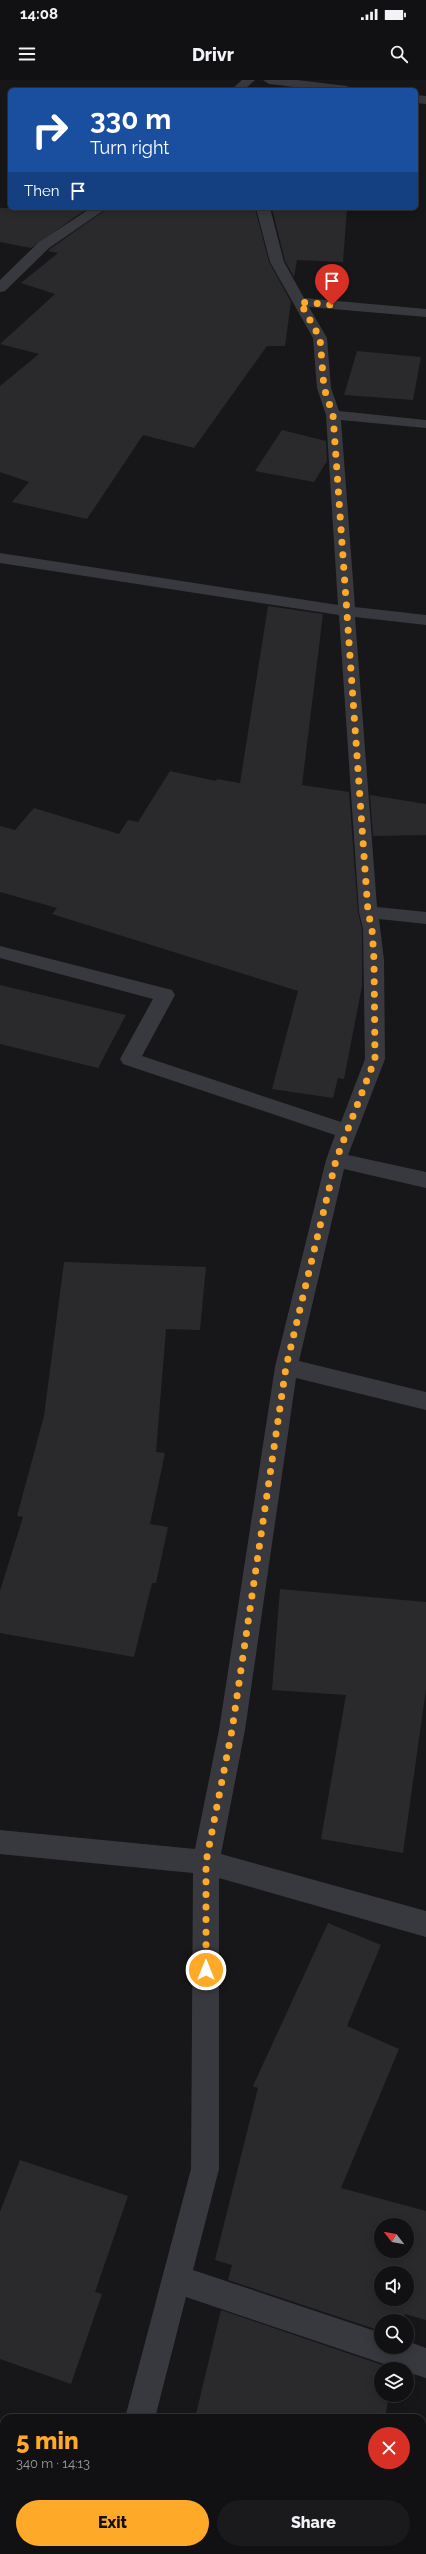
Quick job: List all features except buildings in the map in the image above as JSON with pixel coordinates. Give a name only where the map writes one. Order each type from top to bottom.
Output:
[{"type":"street","points":[[239,88],[249,80]]},
{"type":"street","points":[[269,80],[331,88]]},
{"type":"street","points":[[0,288],[44,245],[97,210]]},
{"type":"street","points":[[141,2414],[205,2169],[206,1862],[232,1730],[286,1367],[336,1160],[375,1059],[374,960],[372,929],[368,912],[346,611],[341,506],[333,415],[324,388],[320,338],[277,262],[264,210]]},
{"type":"street","points":[[300,302],[426,313]]},
{"type":"street","points":[[333,415],[426,424]]},
{"type":"street","points":[[0,558],[188,585],[346,611],[426,620]]},
{"type":"street","points":[[368,912],[426,918]]},
{"type":"street","points":[[0,952],[165,995],[130,1059],[348,1132]]},
{"type":"street","points":[[336,1160],[426,1180]]},
{"type":"street","points":[[286,1367],[426,1401]]},
{"type":"street","points":[[0,1842],[206,1862],[426,1924]]},
{"type":"street","points":[[176,2279],[426,2363]]},
{"type":"route","points":[[206,1970],[206,1862],[232,1730],[286,1367],[336,1160],[375,1059],[374,960],[372,929],[368,912],[349,664],[341,506],[333,415],[324,388],[320,338],[300,302],[332,305]]}]
